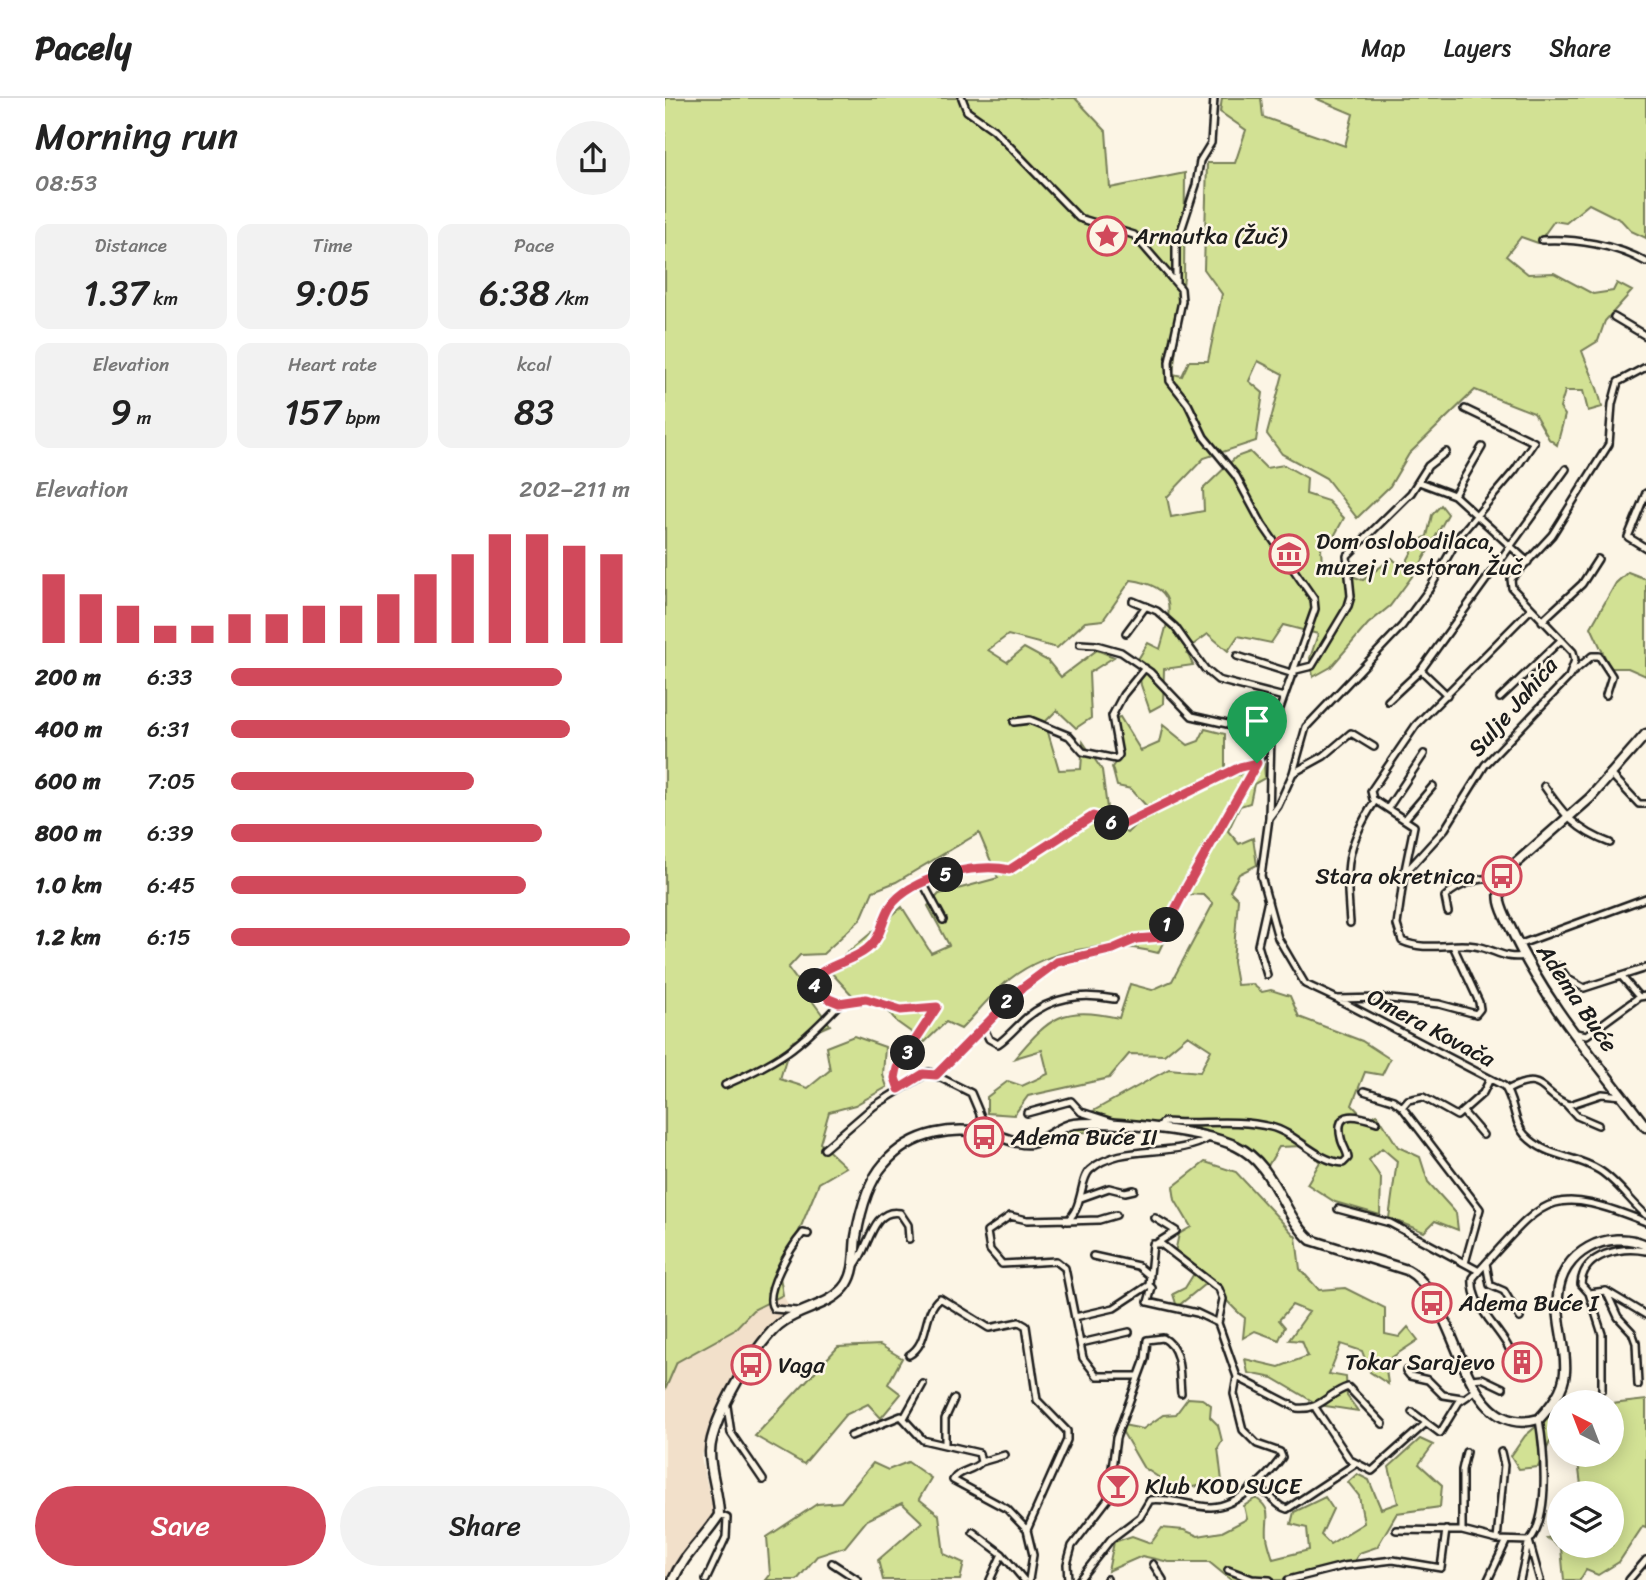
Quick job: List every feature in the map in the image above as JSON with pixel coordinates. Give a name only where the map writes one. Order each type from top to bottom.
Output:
[{"type":"street","points":[[962,98],[967,111],[994,130],[1079,218],[1134,235],[1177,282]]},
{"type":"street","points":[[936,1075],[1038,974],[1057,962],[1113,949],[1136,939],[1161,937],[1271,736],[1315,609],[1314,599],[1262,524],[1236,476],[1204,437],[1188,404],[1170,381],[1170,351],[1182,301],[1177,282],[1176,246],[1196,185],[1197,170],[1211,143],[1214,98]]},
{"type":"street","points":[[1542,240],[1569,239],[1586,242],[1646,262]]},
{"type":"street","points":[[1614,317],[1646,336]]},
{"type":"street","name":"Sulje Jahića","points":[[1404,874],[1445,830],[1485,765],[1570,674],[1575,660],[1573,652],[1510,584],[1552,535],[1609,444],[1612,404],[1618,382],[1646,367]]},
{"type":"street","points":[[1269,818],[1278,806],[1293,773],[1306,727],[1402,626],[1430,588],[1460,535],[1534,442],[1465,409]]},
{"type":"street","points":[[1454,495],[1482,447]]},
{"type":"street","points":[[1237,656],[1295,672],[1312,667],[1348,606],[1351,596],[1347,556],[1419,482],[1428,466],[1446,452]]},
{"type":"street","points":[[1388,701],[1421,670],[1566,469]]},
{"type":"street","points":[[1419,482],[1454,495],[1528,562]]},
{"type":"street","points":[[1646,493],[1628,537],[1646,548]]},
{"type":"street","points":[[1542,621],[1582,584],[1598,559]]},
{"type":"street","points":[[1133,601],[1157,611],[1175,628],[1205,669],[1218,680],[1284,697]]},
{"type":"street","points":[[1126,633],[1146,606]]},
{"type":"street","points":[[1524,956],[1509,958],[1472,945],[1454,948],[1413,945],[1399,937],[1398,907],[1415,830],[1405,819],[1375,801],[1371,791],[1411,730],[1531,609]]},
{"type":"street","points":[[1500,698],[1561,640]]},
{"type":"street","points":[[1080,645],[1095,645],[1121,652],[1145,668],[1192,716],[1271,736]]},
{"type":"street","points":[[1570,674],[1597,654],[1612,676],[1605,695]]},
{"type":"street","points":[[1014,722],[1030,720],[1069,736],[1085,753],[1116,759],[1119,755],[1112,716],[1123,695],[1145,668]]},
{"type":"street","points":[[1421,670],[1447,695]]},
{"type":"street","points":[[1293,773],[1324,756],[1351,733],[1374,747]]},
{"type":"street","points":[[1448,912],[1445,897],[1450,891],[1484,878],[1501,880],[1516,862],[1567,820],[1646,734]]},
{"type":"street","points":[[1269,818],[1271,736]]},
{"type":"street","points":[[1388,808],[1423,754]]},
{"type":"street","points":[[899,1089],[895,1078],[897,1068],[937,1007],[901,1010],[866,999],[839,1003],[829,999],[812,981],[816,975],[839,967],[871,946],[880,935],[889,909],[895,901],[923,883],[969,869],[993,866],[1009,870],[1093,816],[1122,825],[1240,767],[1257,763]]},
{"type":"street","points":[[1610,773],[1639,804],[1646,804]]},
{"type":"street","points":[[1405,819],[1433,786]]},
{"type":"street","points":[[1544,786],[1567,820],[1594,837],[1610,843]]},
{"type":"street","points":[[1350,923],[1347,887],[1351,845],[1375,801]]},
{"type":"street","name":"Omera Kovača","points":[[1269,818],[1261,863],[1268,900],[1278,938],[1305,984],[1507,1090],[1521,1130],[1529,1139],[1544,1150],[1598,1170],[1646,1215]]},
{"type":"street","name":"Adema Buće","points":[[1501,880],[1500,904],[1524,956],[1573,1032],[1646,1125]]},
{"type":"street","points":[[923,883],[943,920]]},
{"type":"street","points":[[1518,945],[1646,898]]},
{"type":"street","points":[[1267,975],[1258,944],[1268,900]]},
{"type":"street","points":[[1336,999],[1380,998],[1439,1004],[1476,1013],[1480,1009],[1479,1002],[1454,948]]},
{"type":"street","points":[[1558,966],[1567,979],[1584,988],[1646,968]]},
{"type":"street","points":[[1573,1032],[1587,1035],[1642,996],[1622,977]]},
{"type":"street","points":[[983,1026],[989,1039],[998,1044],[1030,1015],[1063,998],[1091,995],[1114,999]]},
{"type":"street","points":[[725,1085],[777,1061],[801,1044],[839,1003]]},
{"type":"street","points":[[824,1149],[846,1128],[923,1074],[936,1075],[971,1093],[982,1119],[993,1135]]},
{"type":"street","points":[[1402,1107],[1408,1100],[1423,1097],[1449,1114],[1457,1116],[1464,1113],[1490,1079]]},
{"type":"street","name":"Omera Kovača","points":[[1507,1090],[1528,1081],[1538,1082],[1566,1104]]},
{"type":"street","points":[[1364,1091],[1393,1100],[1402,1107],[1480,1209],[1465,1263]]},
{"type":"street","points":[[1598,1125],[1577,1116],[1566,1104],[1602,1094],[1622,1096]]},
{"type":"street","points":[[1027,1113],[1070,1101],[1081,1112],[1118,1125]]},
{"type":"street","points":[[1464,1113],[1482,1135]]},
{"type":"street","points":[[1155,1130],[1164,1122],[1184,1124],[1211,1120],[1271,1127],[1326,1157],[1343,1163],[1348,1158],[1340,1134],[1345,1116],[1352,1114],[1377,1122]]},
{"type":"street","points":[[673,1580],[685,1555],[703,1538],[719,1515],[710,1449],[747,1362],[764,1336],[801,1311],[839,1293],[851,1276],[866,1198],[873,1180],[894,1153],[919,1138],[947,1130],[993,1135],[1028,1144],[1049,1137],[1071,1124],[1118,1125],[1210,1138],[1238,1147],[1269,1175],[1300,1231],[1311,1240],[1407,1270],[1421,1279],[1455,1342],[1475,1391],[1483,1402],[1504,1417],[1525,1422],[1539,1419],[1556,1397],[1565,1374],[1558,1295],[1569,1267],[1593,1243],[1624,1238],[1646,1245]]},
{"type":"street","points":[[1063,1221],[1075,1214],[1086,1176],[1093,1168],[1115,1158],[1171,1152],[1210,1138]]},
{"type":"street","points":[[1081,1198],[1109,1188],[1125,1192],[1135,1190]]},
{"type":"street","points":[[1515,1366],[1504,1339],[1474,1293],[1473,1278],[1526,1217],[1541,1208],[1568,1200],[1586,1200],[1646,1222]]},
{"type":"street","points":[[1338,1209],[1390,1223],[1479,1271]]},
{"type":"street","points":[[853,1267],[866,1249],[873,1228],[888,1215],[900,1213],[908,1225],[909,1240]]},
{"type":"street","points":[[1116,1215],[1098,1220],[1063,1221],[1027,1220],[1010,1216],[987,1232],[986,1239],[990,1250],[1002,1264],[1061,1264],[1067,1273],[1083,1358],[1097,1376],[1138,1376]]},
{"type":"street","points":[[1155,1218],[1176,1231],[1150,1248],[1149,1285],[1152,1288],[1148,1299],[1151,1303],[1197,1313],[1218,1323]]},
{"type":"street","points":[[801,1311],[774,1309],[768,1299],[771,1288],[800,1237],[805,1232],[808,1234]]},
{"type":"street","points":[[1079,1580],[1111,1539],[1140,1517],[1150,1500],[1210,1507],[1227,1503],[1272,1470],[1282,1454],[1257,1444],[1243,1430],[1234,1395],[1237,1377],[1218,1323],[1223,1299],[1219,1289],[1157,1243]]},
{"type":"street","points":[[1602,1390],[1602,1334],[1589,1293],[1581,1284],[1582,1275],[1595,1259],[1617,1251],[1646,1251]]},
{"type":"street","points":[[1093,1256],[1138,1266],[1149,1275]]},
{"type":"street","points":[[1486,1263],[1490,1285],[1504,1291],[1520,1318]]},
{"type":"street","points":[[1075,1317],[1114,1308],[1149,1285]]},
{"type":"street","points":[[1589,1293],[1606,1291],[1646,1315]]},
{"type":"street","points":[[1606,1291],[1618,1317],[1632,1332],[1636,1343],[1638,1385]]},
{"type":"street","points":[[909,1355],[918,1347],[929,1314],[940,1298],[989,1328],[1016,1322],[1026,1326],[1037,1400],[1049,1416],[1067,1432],[1067,1440],[1027,1530]]},
{"type":"street","points":[[1081,1343],[1129,1332]]},
{"type":"street","points":[[1068,1580],[1067,1564],[1072,1546],[1108,1499],[1116,1438],[1138,1376],[1147,1340],[1163,1338],[1176,1352],[1181,1393]]},
{"type":"street","points":[[1406,1371],[1410,1376],[1428,1380],[1443,1395],[1462,1398]]},
{"type":"street","points":[[1237,1377],[1297,1408],[1315,1409],[1348,1387],[1383,1424]]},
{"type":"street","points":[[1471,1379],[1482,1378],[1503,1388]]},
{"type":"street","points":[[851,1436],[904,1418],[923,1384]]},
{"type":"street","points":[[1412,1412],[1440,1433],[1462,1398],[1475,1391]]},
{"type":"street","points":[[945,1445],[945,1419],[954,1399]]},
{"type":"street","points":[[727,1406],[731,1433],[763,1480]]},
{"type":"street","points":[[1315,1409],[1355,1464],[1375,1470],[1425,1424]]},
{"type":"street","points":[[904,1418],[918,1437],[979,1453],[981,1462]]},
{"type":"street","points":[[1520,1580],[1529,1541],[1539,1525],[1543,1447],[1539,1419]]},
{"type":"street","points":[[1497,1540],[1504,1465],[1501,1451]]},
{"type":"street","points":[[1462,1531],[1462,1470],[1466,1452]]},
{"type":"street","points":[[1005,1455],[981,1462],[953,1480],[1007,1508],[1027,1530],[1033,1555],[1027,1580]]},
{"type":"street","points":[[1251,1488],[1266,1491],[1281,1507],[1287,1509],[1355,1464]]},
{"type":"street","points":[[706,1580],[728,1531],[727,1518],[719,1515]]},
{"type":"street","points":[[1396,1530],[1462,1531],[1506,1542],[1529,1541]]},
{"type":"street","points":[[1288,1580],[1343,1566],[1393,1560],[1441,1568],[1446,1530]]},
{"type":"street","points":[[973,1532],[1027,1580]]},
{"type":"street","points":[[1529,1541],[1540,1580]]},
{"type":"street","points":[[1488,1580],[1506,1542]]},
{"type":"street","points":[[990,1580],[1002,1555]]},
{"type":"street","points":[[1629,1580],[1646,1560]]},
{"type":"street","points":[[832,1563],[859,1580]]},
{"type":"street","points":[[1153,1564],[1163,1580]]},
{"type":"street","points":[[1228,1570],[1252,1578],[1270,1580]]},
{"type":"shaded area","points":[[783,1295],[793,1314],[773,1326],[715,1419],[701,1458],[715,1517],[673,1580],[665,1580],[665,1352],[733,1331],[753,1310]]},
{"type":"green space","points":[[665,98],[1075,98],[1106,131],[1110,188],[1185,173],[1184,277],[1173,374],[1182,376],[1189,361],[1208,361],[1222,294],[1204,269],[1207,163],[1235,163],[1246,130],[1220,112],[1222,98],[1261,98],[1263,117],[1345,146],[1353,114],[1315,98],[1646,98],[1646,238],[1631,231],[1621,220],[1589,204],[1566,223],[1554,221],[1538,243],[1521,237],[1506,256],[1528,274],[1554,273],[1593,294],[1613,291],[1617,283],[1632,291],[1605,321],[1598,341],[1582,351],[1602,407],[1588,411],[1583,391],[1565,391],[1560,408],[1565,415],[1557,445],[1549,439],[1534,413],[1475,390],[1409,454],[1390,486],[1357,518],[1326,478],[1282,454],[1267,434],[1283,374],[1258,361],[1249,381],[1263,393],[1256,441],[1204,458],[1167,497],[1171,517],[1204,511],[1203,489],[1236,457],[1250,452],[1266,468],[1284,465],[1307,478],[1306,494],[1328,501],[1344,518],[1332,540],[1321,548],[1322,565],[1363,580],[1392,558],[1398,564],[1406,563],[1417,542],[1427,536],[1432,515],[1441,505],[1448,514],[1419,567],[1390,606],[1368,624],[1331,667],[1313,677],[1310,658],[1318,634],[1283,625],[1271,643],[1238,636],[1228,651],[1208,634],[1186,650],[1193,665],[1164,669],[1163,704],[1150,711],[1141,685],[1137,661],[1148,643],[1160,649],[1169,612],[1168,603],[1158,588],[1131,580],[1103,620],[1085,622],[1057,648],[1008,635],[988,650],[1007,662],[1024,648],[1048,661],[1061,677],[1097,650],[1114,657],[1089,673],[1091,718],[1076,728],[1057,710],[1045,722],[1059,770],[1081,769],[1083,742],[1102,770],[1109,823],[1127,833],[1150,810],[1131,789],[1117,786],[1112,767],[1122,754],[1113,719],[1120,717],[1141,751],[1159,743],[1163,725],[1188,745],[1199,741],[1205,729],[1225,734],[1225,770],[1239,775],[1254,759],[1264,764],[1265,778],[1254,784],[1250,803],[1240,806],[1228,831],[1239,844],[1253,838],[1257,865],[1239,874],[1230,891],[1238,899],[1233,962],[1237,985],[1252,984],[1262,992],[1271,990],[1290,996],[1299,1017],[1362,1041],[1390,1059],[1382,1075],[1365,1072],[1352,1105],[1366,1120],[1377,1114],[1398,1147],[1420,1157],[1428,1182],[1456,1213],[1458,1230],[1435,1221],[1424,1232],[1389,1218],[1397,1161],[1382,1148],[1369,1160],[1381,1178],[1380,1215],[1335,1202],[1307,1184],[1320,1162],[1303,1146],[1279,1147],[1266,1169],[1215,1136],[1143,1124],[1079,1133],[1061,1142],[1077,1120],[1169,1069],[1200,1072],[1211,1050],[1188,1035],[1164,1055],[1129,1054],[1109,1078],[1028,1096],[1014,1115],[987,1113],[987,1097],[1008,1081],[1022,1086],[1048,1074],[1042,1050],[1015,1058],[1038,1032],[1049,1024],[1071,1014],[1119,1018],[1130,984],[1152,990],[1172,981],[1213,904],[1204,895],[1186,894],[1158,953],[1120,947],[1081,949],[1062,953],[1026,968],[1003,985],[961,1029],[946,1022],[925,1042],[897,1022],[881,1002],[853,996],[828,969],[902,907],[931,953],[949,945],[928,906],[939,894],[998,878],[979,833],[896,882],[873,891],[861,919],[823,954],[800,955],[788,968],[830,1025],[791,1042],[780,1079],[808,1088],[830,1070],[826,1047],[854,1036],[885,1047],[883,1075],[887,1087],[855,1105],[829,1112],[820,1143],[846,1167],[819,1183],[780,1277],[783,1295],[753,1310],[733,1331],[677,1362],[665,1390]]},
{"type":"green space","points":[[1628,572],[1646,579],[1646,676],[1628,668],[1610,668],[1591,627],[1616,583]]},
{"type":"green space","points":[[1205,1162],[1236,1172],[1296,1237],[1300,1269],[1319,1290],[1345,1288],[1385,1308],[1385,1334],[1399,1337],[1408,1327],[1418,1340],[1385,1362],[1388,1384],[1370,1372],[1362,1351],[1341,1344],[1329,1374],[1346,1377],[1347,1396],[1358,1411],[1319,1405],[1273,1378],[1248,1373],[1245,1359],[1279,1367],[1308,1356],[1302,1341],[1289,1340],[1309,1312],[1292,1305],[1279,1320],[1285,1327],[1279,1340],[1255,1331],[1243,1338],[1245,1318],[1205,1284],[1177,1307],[1173,1294],[1185,1288],[1195,1272],[1174,1257],[1179,1234],[1191,1227],[1175,1200],[1173,1187]]},
{"type":"green space","points":[[880,1345],[902,1358],[888,1384],[901,1394],[881,1418],[868,1404],[845,1415],[804,1464],[755,1436],[838,1347]]},
{"type":"green space","points":[[1188,1398],[1202,1399],[1211,1405],[1210,1417],[1218,1425],[1222,1441],[1218,1448],[1222,1481],[1178,1490],[1143,1467],[1118,1424],[1143,1429],[1163,1415],[1176,1414]]},
{"type":"green space","points":[[1646,1400],[1646,1527],[1643,1526],[1624,1554],[1624,1481],[1580,1481],[1579,1467],[1624,1467],[1624,1403]]},
{"type":"green space","points":[[1547,1417],[1547,1448],[1538,1467],[1519,1469],[1511,1456],[1525,1436]]},
{"type":"green space","points":[[1420,1439],[1433,1445],[1419,1464],[1442,1485],[1440,1507],[1397,1513],[1377,1547],[1359,1553],[1351,1567],[1292,1580],[1231,1580],[1209,1562],[1169,1562],[1142,1556],[1108,1571],[1114,1542],[1132,1536],[1151,1543],[1162,1528],[1184,1530],[1198,1536],[1222,1532],[1247,1519],[1244,1506],[1256,1498],[1267,1511],[1267,1537],[1273,1559],[1309,1550],[1307,1528],[1291,1524],[1294,1512],[1325,1497],[1333,1509],[1321,1535],[1330,1544],[1364,1523],[1359,1496],[1348,1482],[1357,1474],[1369,1480],[1381,1509],[1398,1503],[1389,1467]]},
{"type":"green space","points":[[908,1462],[931,1478],[919,1499],[939,1515],[944,1554],[964,1563],[960,1580],[883,1580],[878,1560],[922,1522],[902,1503],[867,1520],[845,1547],[817,1556],[797,1580],[766,1580],[770,1575],[767,1537],[817,1504],[841,1502],[873,1463],[888,1470]]},
{"type":"green space","points":[[1562,1558],[1622,1558],[1598,1575],[1586,1570],[1580,1580],[1564,1580]]},
{"type":"place","name":"Arnautka (Žuč)","points":[[1107,236]]},
{"type":"place","name":"Dom oslobodilaca, muzej i restoran Žuč","points":[[1289,554]]},
{"type":"place","name":"Stara okretnica","points":[[1502,876]]},
{"type":"place","name":"Adema Buće II","points":[[984,1137]]},
{"type":"place","name":"Adema Buće I","points":[[1432,1303]]},
{"type":"place","name":"Tokar Sarajevo","points":[[1522,1362]]},
{"type":"place","name":"Vaga","points":[[751,1365]]},
{"type":"place","name":"Klub KOD SUCE","points":[[1118,1486]]},
{"type":"route","points":[[1257,763],[1161,937],[1136,939],[1100,953],[1079,954],[1057,962],[1022,988],[975,1032],[936,1075],[929,1072],[923,1074],[899,1089],[895,1078],[897,1068],[938,1010],[937,1007],[934,1005],[901,1010],[866,999],[839,1003],[820,992],[812,981],[816,975],[839,967],[871,946],[880,935],[889,909],[895,901],[929,880],[969,869],[993,866],[1009,870],[1018,867],[1093,816],[1122,825],[1240,767],[1257,763]]}]
